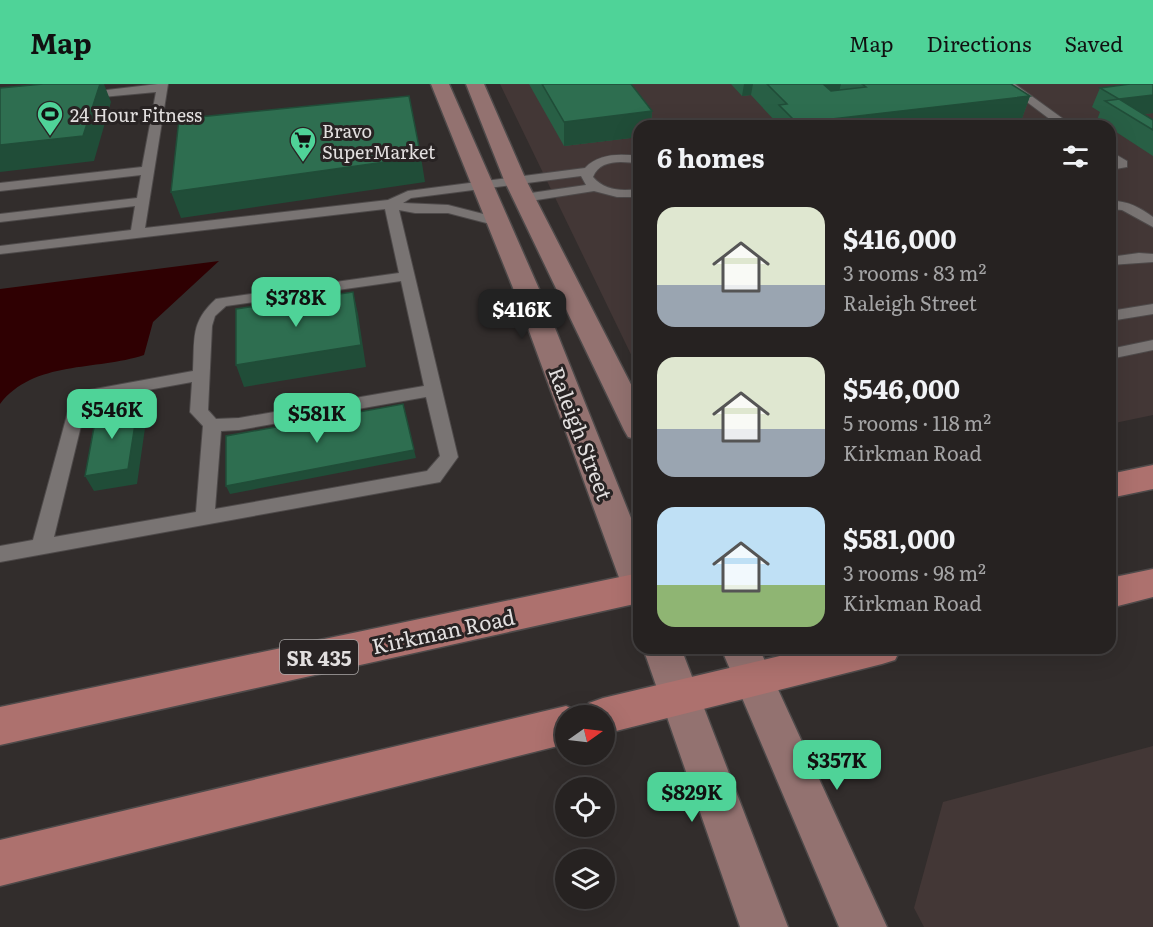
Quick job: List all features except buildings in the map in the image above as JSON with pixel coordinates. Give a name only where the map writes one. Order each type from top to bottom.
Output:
[{"type":"main road","points":[[1116,485],[1153,477]]},
{"type":"main road","points":[[1116,592],[1153,583]]},
{"type":"main road","name":"Kirkman Road","points":[[0,726],[633,589]]},
{"type":"main road","points":[[615,713],[679,697],[747,664],[831,654]]},
{"type":"main road","points":[[0,862],[555,727]]},
{"type":"street","name":"Raleigh Street","points":[[440,84],[498,222],[633,568]]},
{"type":"street","points":[[475,84],[519,189],[633,418]]},
{"type":"street","points":[[664,654],[764,927]]},
{"type":"street","points":[[747,664],[863,927]]},
{"type":"lane","points":[[1008,84],[1059,120]]},
{"type":"lane","points":[[69,97],[163,86],[137,233]]},
{"type":"lane","points":[[519,189],[588,171],[593,166],[612,159],[633,160]]},
{"type":"lane","points":[[1116,159],[1123,164],[1116,165]]},
{"type":"lane","points":[[0,187],[148,170]]},
{"type":"lane","points":[[588,171],[590,182],[596,187],[616,194],[633,193]]},
{"type":"lane","points":[[391,204],[408,195],[483,185],[519,189],[596,187]]},
{"type":"lane","points":[[0,218],[143,201]]},
{"type":"lane","points":[[0,554],[432,477],[449,457],[391,204]]},
{"type":"lane","points":[[0,250],[391,204],[415,209],[448,209],[498,222]]},
{"type":"lane","points":[[1116,204],[1139,213],[1153,223]]},
{"type":"lane","points":[[1116,216],[1139,213]]},
{"type":"lane","points":[[1116,260],[1139,257],[1153,258]]},
{"type":"lane","points":[[407,276],[221,302],[208,314],[204,326],[199,412],[212,425],[239,424],[433,390]]},
{"type":"lane","points":[[1116,315],[1153,309]]},
{"type":"lane","points":[[1116,353],[1153,345]]},
{"type":"lane","points":[[42,546],[79,397],[201,375]]},
{"type":"lane","points":[[205,518],[212,425]]},
{"type":"shaded area","points":[[500,84],[1153,84],[1153,415],[1116,423],[1116,120],[633,120],[633,359]]},
{"type":"shaded area","points":[[219,261],[153,322],[144,355],[48,373],[14,390],[0,404],[0,289]]},
{"type":"shaded area","points":[[1153,746],[1153,927],[924,927],[914,908],[943,802]]},
{"type":"place","name":"24 Hour Fitness","points":[[50,137]]},
{"type":"place","name":"Bravo SuperMarket","points":[[303,163]]}]
